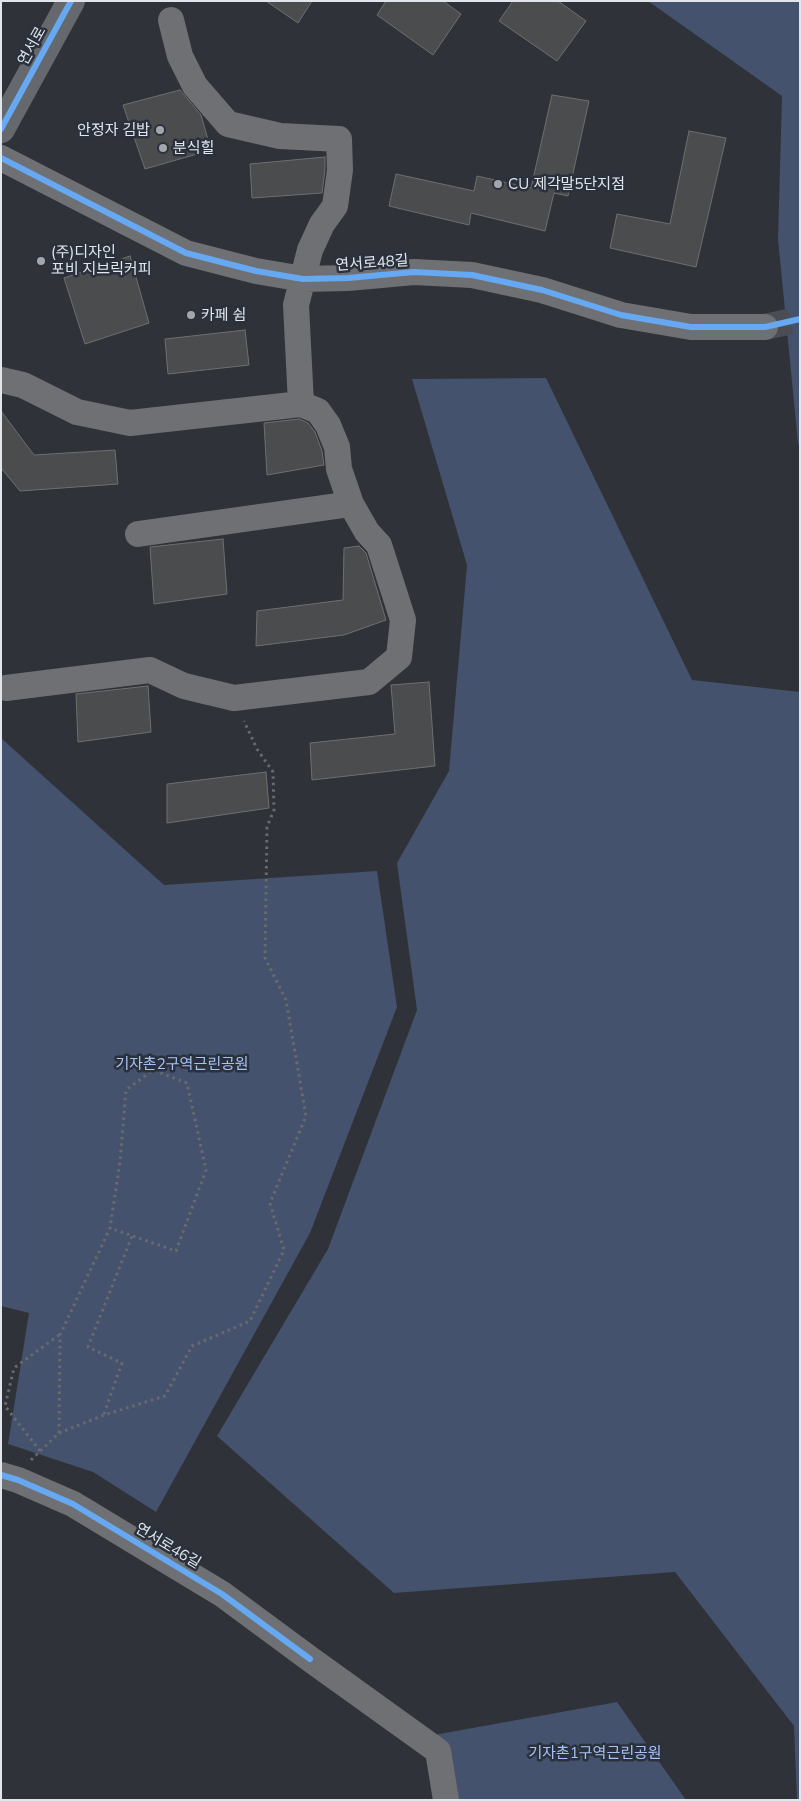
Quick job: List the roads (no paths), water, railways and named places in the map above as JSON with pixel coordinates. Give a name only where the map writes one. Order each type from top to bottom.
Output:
[{"type":"main road","name":"연서로","points":[[1,129],[71,1]]},
{"type":"street","points":[[171,20],[180,56],[195,86],[228,124],[280,136],[339,139],[340,170],[336,206],[322,224],[310,250],[296,304],[301,404]]},
{"type":"street","name":"연서로48길","points":[[1,158],[186,253],[256,271],[303,279],[348,278],[414,272],[472,275],[542,290],[621,315],[691,327],[765,327]]},
{"type":"street","points":[[1,380],[24,385],[77,412],[130,423],[301,404],[318,411],[328,425],[337,447],[339,469],[351,504],[367,532],[379,546],[403,620],[399,657],[369,682],[234,698],[184,686],[150,670],[6,688]]},
{"type":"street","points":[[138,534],[351,504]]},
{"type":"street","name":"연서로46길","points":[[1,1475],[18,1480],[73,1504],[222,1594],[438,1751],[446,1800]]},
{"type":"tunnel","points":[[765,327],[800,319]]},
{"type":"place","name":"안정자 김밥","points":[[160,130]]},
{"type":"place","name":"분식힐","points":[[163,148]]},
{"type":"place","name":"CU 제각말5단지점","points":[[498,184]]},
{"type":"place","name":"(주)디자인 포비 지브릭커피","points":[[41,261]]},
{"type":"place","name":"카페 쉼","points":[[191,315]]},
{"type":"park label","name":"기자촌2구역근린공원","points":[[182,1064]]},
{"type":"park label","name":"기자촌1구역근린공원","points":[[595,1753]]}]
